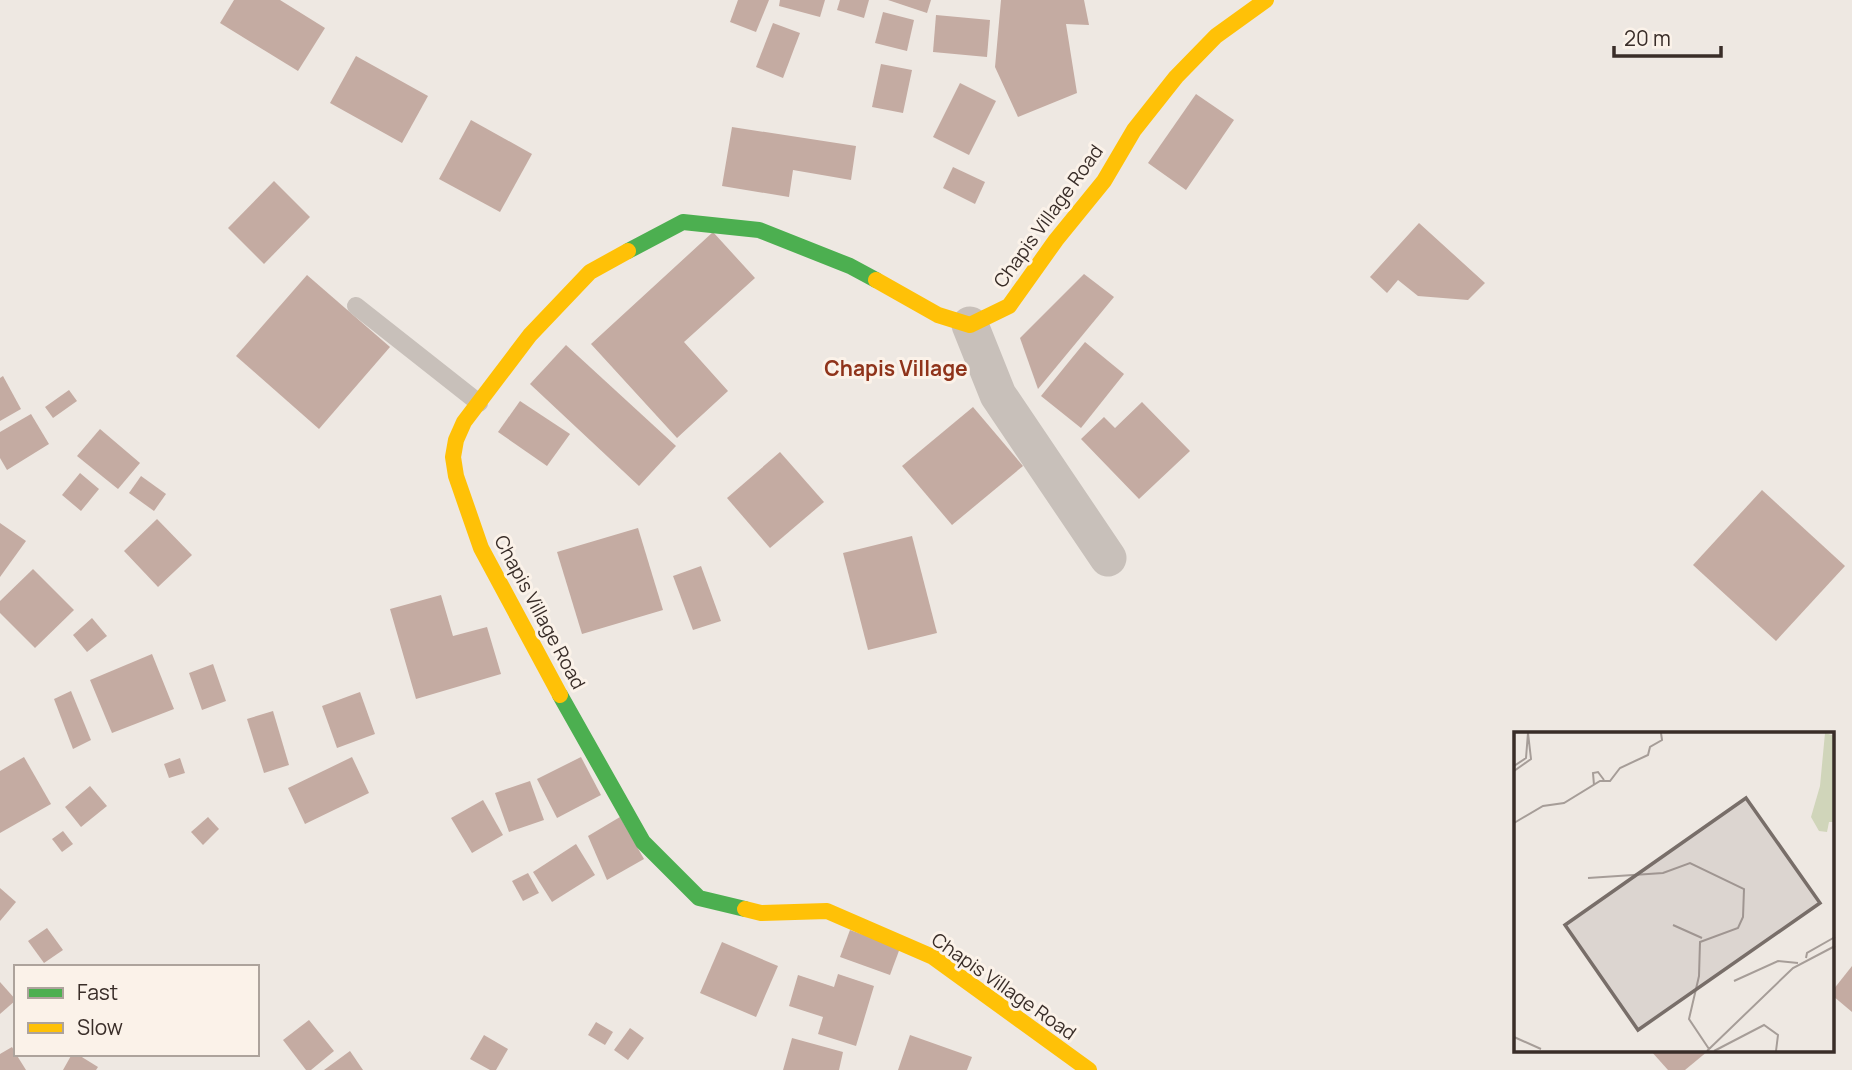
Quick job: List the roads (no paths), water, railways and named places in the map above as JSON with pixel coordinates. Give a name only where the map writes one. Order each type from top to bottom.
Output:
[{"type":"street","name":"Chapis Village Road","points":[[1089,1070],[933,957],[827,911],[761,913],[699,898],[643,842],[584,739],[481,548],[456,476],[453,457],[456,440],[464,422],[530,335],[590,272],[682,222],[759,230],[850,266],[939,315],[970,325],[1009,306],[1056,240],[1104,181],[1134,130],[1176,77],[1216,36],[1266,0]]},
{"type":"street","points":[[970,325],[998,395],[1108,558]]},
{"type":"lane","points":[[356,306],[479,402]]},
{"type":"district","name":"Chapis Village","points":[[896,368]]}]
